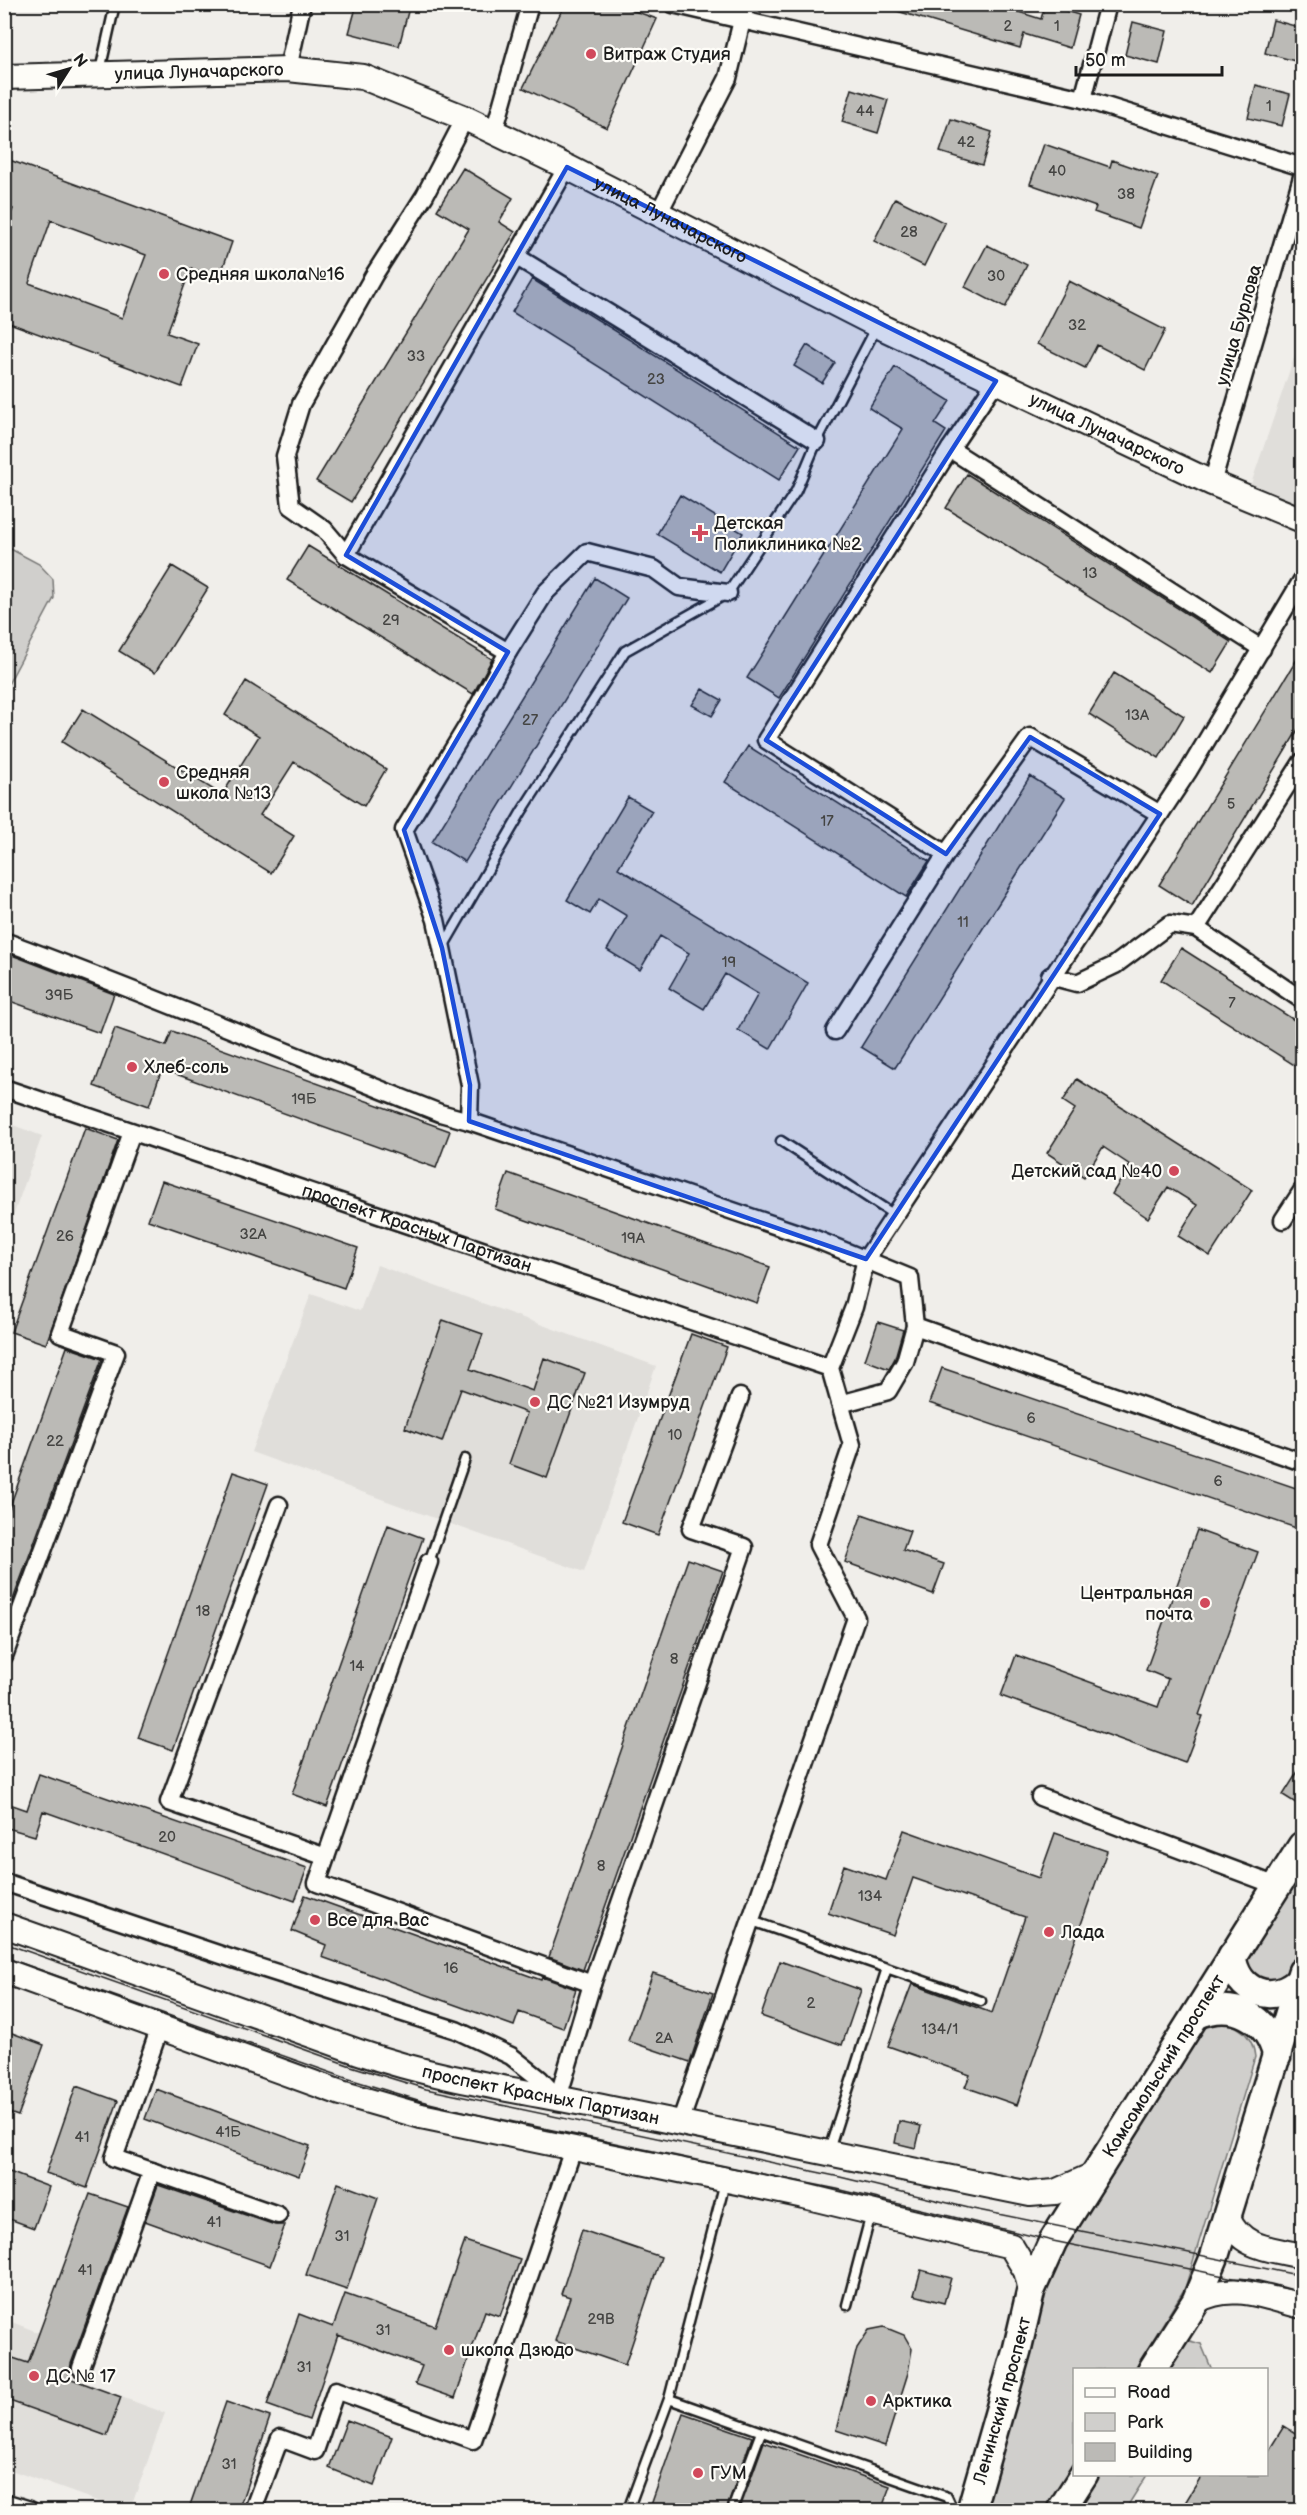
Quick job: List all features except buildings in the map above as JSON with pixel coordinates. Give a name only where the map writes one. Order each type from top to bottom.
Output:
[{"type":"main road","name":"улица Луначарского","points":[[4,77],[288,69],[363,77],[465,118],[567,167],[877,325],[1212,483],[1302,520]]},
{"type":"main road","name":"Комсомольский проспект","points":[[1031,2290],[1053,2241],[1092,2176],[1302,1846]]},
{"type":"main road","name":"проспект Красных Партизан","points":[[4,1925],[408,2069],[457,2081],[558,2098],[1030,2194],[1055,2192],[1092,2176]]},
{"type":"main road","points":[[1153,2368],[1196,2301],[1228,2217],[1299,1989],[1264,1994],[1254,1992],[1240,1981],[1232,1956]]},
{"type":"main road","points":[[4,1971],[341,2093],[421,2116],[573,2150],[804,2196],[1011,2246],[1026,2271],[1031,2290]]},
{"type":"main road","points":[[1196,2015],[1220,2008],[1244,2012],[1263,2025],[1277,2056]]},
{"type":"main road","points":[[1228,2217],[1233,2231],[1244,2241],[1302,2256]]},
{"type":"main road","points":[[1196,2301],[1208,2294],[1232,2289],[1302,2306]]},
{"type":"main road","name":"Ленинский проспект","points":[[971,2511],[1017,2350],[1031,2290]]},
{"type":"main road","points":[[1061,2511],[1083,2476]]},
{"type":"street","points":[[288,69],[302,4]]},
{"type":"street","points":[[494,132],[530,4]]},
{"type":"street","points":[[673,4],[1083,99],[1302,167]]},
{"type":"street","points":[[658,214],[728,78],[746,4]]},
{"type":"street","points":[[1083,99],[1108,4]]},
{"type":"street","points":[[465,118],[425,195],[374,275],[301,404],[285,456],[291,506],[324,529],[346,555],[508,652]]},
{"type":"street","points":[[346,555],[518,257],[567,167]]},
{"type":"street","name":"улица Бурлова","points":[[1212,483],[1302,177]]},
{"type":"street","points":[[518,257],[817,441]]},
{"type":"street","points":[[946,854],[766,740],[950,449],[996,381]]},
{"type":"street","points":[[950,449],[1262,649]]},
{"type":"street","points":[[470,1121],[470,1085],[436,920],[404,830],[545,593],[587,552],[654,568],[679,587],[728,593]]},
{"type":"street","points":[[680,2123],[856,1618],[818,1545],[852,1445],[830,1368],[854,1307],[866,1259],[893,1214],[1050,976],[1160,814],[1302,580]]},
{"type":"street","points":[[835,1030],[946,854],[1030,737],[1160,814]]},
{"type":"street","points":[[1196,928],[1302,762]]},
{"type":"street","points":[[1050,976],[1077,983],[1115,964],[1170,924],[1196,928],[1302,1000]]},
{"type":"street","points":[[4,941],[127,986],[193,1016],[440,1113],[470,1121],[866,1259],[910,1278],[915,1326],[905,1362],[888,1391],[840,1404]]},
{"type":"street","name":"проспект Красных Партизан","points":[[4,1088],[830,1368]]},
{"type":"street","points":[[4,1656],[116,1353],[60,1333],[132,1132]]},
{"type":"street","points":[[1283,1220],[1302,1191]]},
{"type":"street","points":[[915,1326],[1301,1459]]},
{"type":"street","points":[[4,1882],[233,1959],[456,2030],[511,2056],[540,2079],[558,2098],[592,1984],[744,1547],[692,1528],[740,1397]]},
{"type":"street","points":[[279,1505],[169,1802],[326,1857]]},
{"type":"street","points":[[429,1562],[317,1883],[592,1984]]},
{"type":"street","points":[[1040,1797],[1277,1886]]},
{"type":"street","points":[[160,2027],[114,2158],[278,2215]]},
{"type":"street","points":[[253,2511],[280,2438],[315,2451],[336,2390],[473,2440],[573,2150]]},
{"type":"street","points":[[81,2368],[152,2171]]},
{"type":"street","points":[[4,2502],[30,2511]]},
{"type":"lane","points":[[99,75],[116,4]]},
{"type":"lane","points":[[442,948],[522,811],[625,651],[728,593],[796,491],[817,441],[877,325]]},
{"type":"lane","points":[[781,1141],[893,1214]]},
{"type":"lane","points":[[429,1562],[465,1459]]},
{"type":"lane","points":[[752,1921],[981,2001]]},
{"type":"lane","points":[[828,2154],[887,1968]]},
{"type":"lane","points":[[628,2511],[669,2399],[725,2181]]},
{"type":"lane","points":[[847,2305],[871,2213]]},
{"type":"lane","points":[[669,2399],[947,2497],[953,2511]]},
{"type":"lane","points":[[732,2511],[761,2432]]},
{"type":"highlighted area","points":[[567,167],[996,381],[766,740],[946,854],[1030,737],[1160,814],[866,1259],[469,1121],[470,1085],[442,948],[404,830],[508,652],[346,555]]},
{"type":"shaded area","points":[[1302,334],[1302,511],[1250,487]]},
{"type":"shaded area","points":[[4,1122],[42,1136],[5,1238]]},
{"type":"shaded area","points":[[377,1265],[656,1366],[584,1572],[251,1452],[311,1294],[360,1311]]},
{"type":"shaded area","points":[[4,2319],[40,2333],[29,2363],[165,2413],[130,2510],[122,2510],[5,2468]]},
{"type":"green space","points":[[5,546],[39,564],[53,579],[54,598],[5,690]]},
{"type":"green space","points":[[1302,1862],[1302,1934],[1288,1979],[1262,1989],[1241,1958]]},
{"type":"green space","points":[[1223,2022],[1241,2030],[1249,2038],[1255,2057],[1185,2288],[1136,2368],[1073,2368],[1073,2470],[1048,2510],[980,2510],[1045,2286],[1079,2214],[1196,2035],[1207,2023]]},
{"type":"green space","points":[[1182,2339],[1201,2344],[1211,2368],[1164,2368]]},
{"type":"green space","points":[[1098,2476],[1146,2476],[1125,2510],[1077,2510]]},
{"type":"tram line","points":[[4,1943],[351,2066],[426,2089],[840,2177],[973,2209],[1302,2276]]},
{"type":"tram line","points":[[4,1957],[346,2078],[421,2101],[525,2126],[837,2189],[1053,2241],[1302,2292]]},
{"type":"place","name":"Витраж Студия","points":[[591,54]]},
{"type":"place","name":"Средняя школа№16","points":[[164,274]]},
{"type":"place","name":"Детская Поликлиника №2","points":[[700,533]]},
{"type":"place","name":"Средняя школа №13","points":[[164,782]]},
{"type":"place","name":"Хлеб-соль","points":[[132,1067]]},
{"type":"place","name":"Детский сад №40","points":[[1174,1171]]},
{"type":"place","name":"ДС №21 Изумруд","points":[[535,1402]]},
{"type":"place","name":"Центральная почта","points":[[1205,1603]]},
{"type":"place","name":"Все для Вас","points":[[315,1920]]},
{"type":"place","name":"Лада","points":[[1049,1932]]},
{"type":"place","name":"школа Дзюдо","points":[[449,2350]]},
{"type":"place","name":"ДС № 17","points":[[34,2376]]},
{"type":"place","name":"Арктика","points":[[871,2401]]},
{"type":"place","name":"ГУМ","points":[[698,2473]]}]
